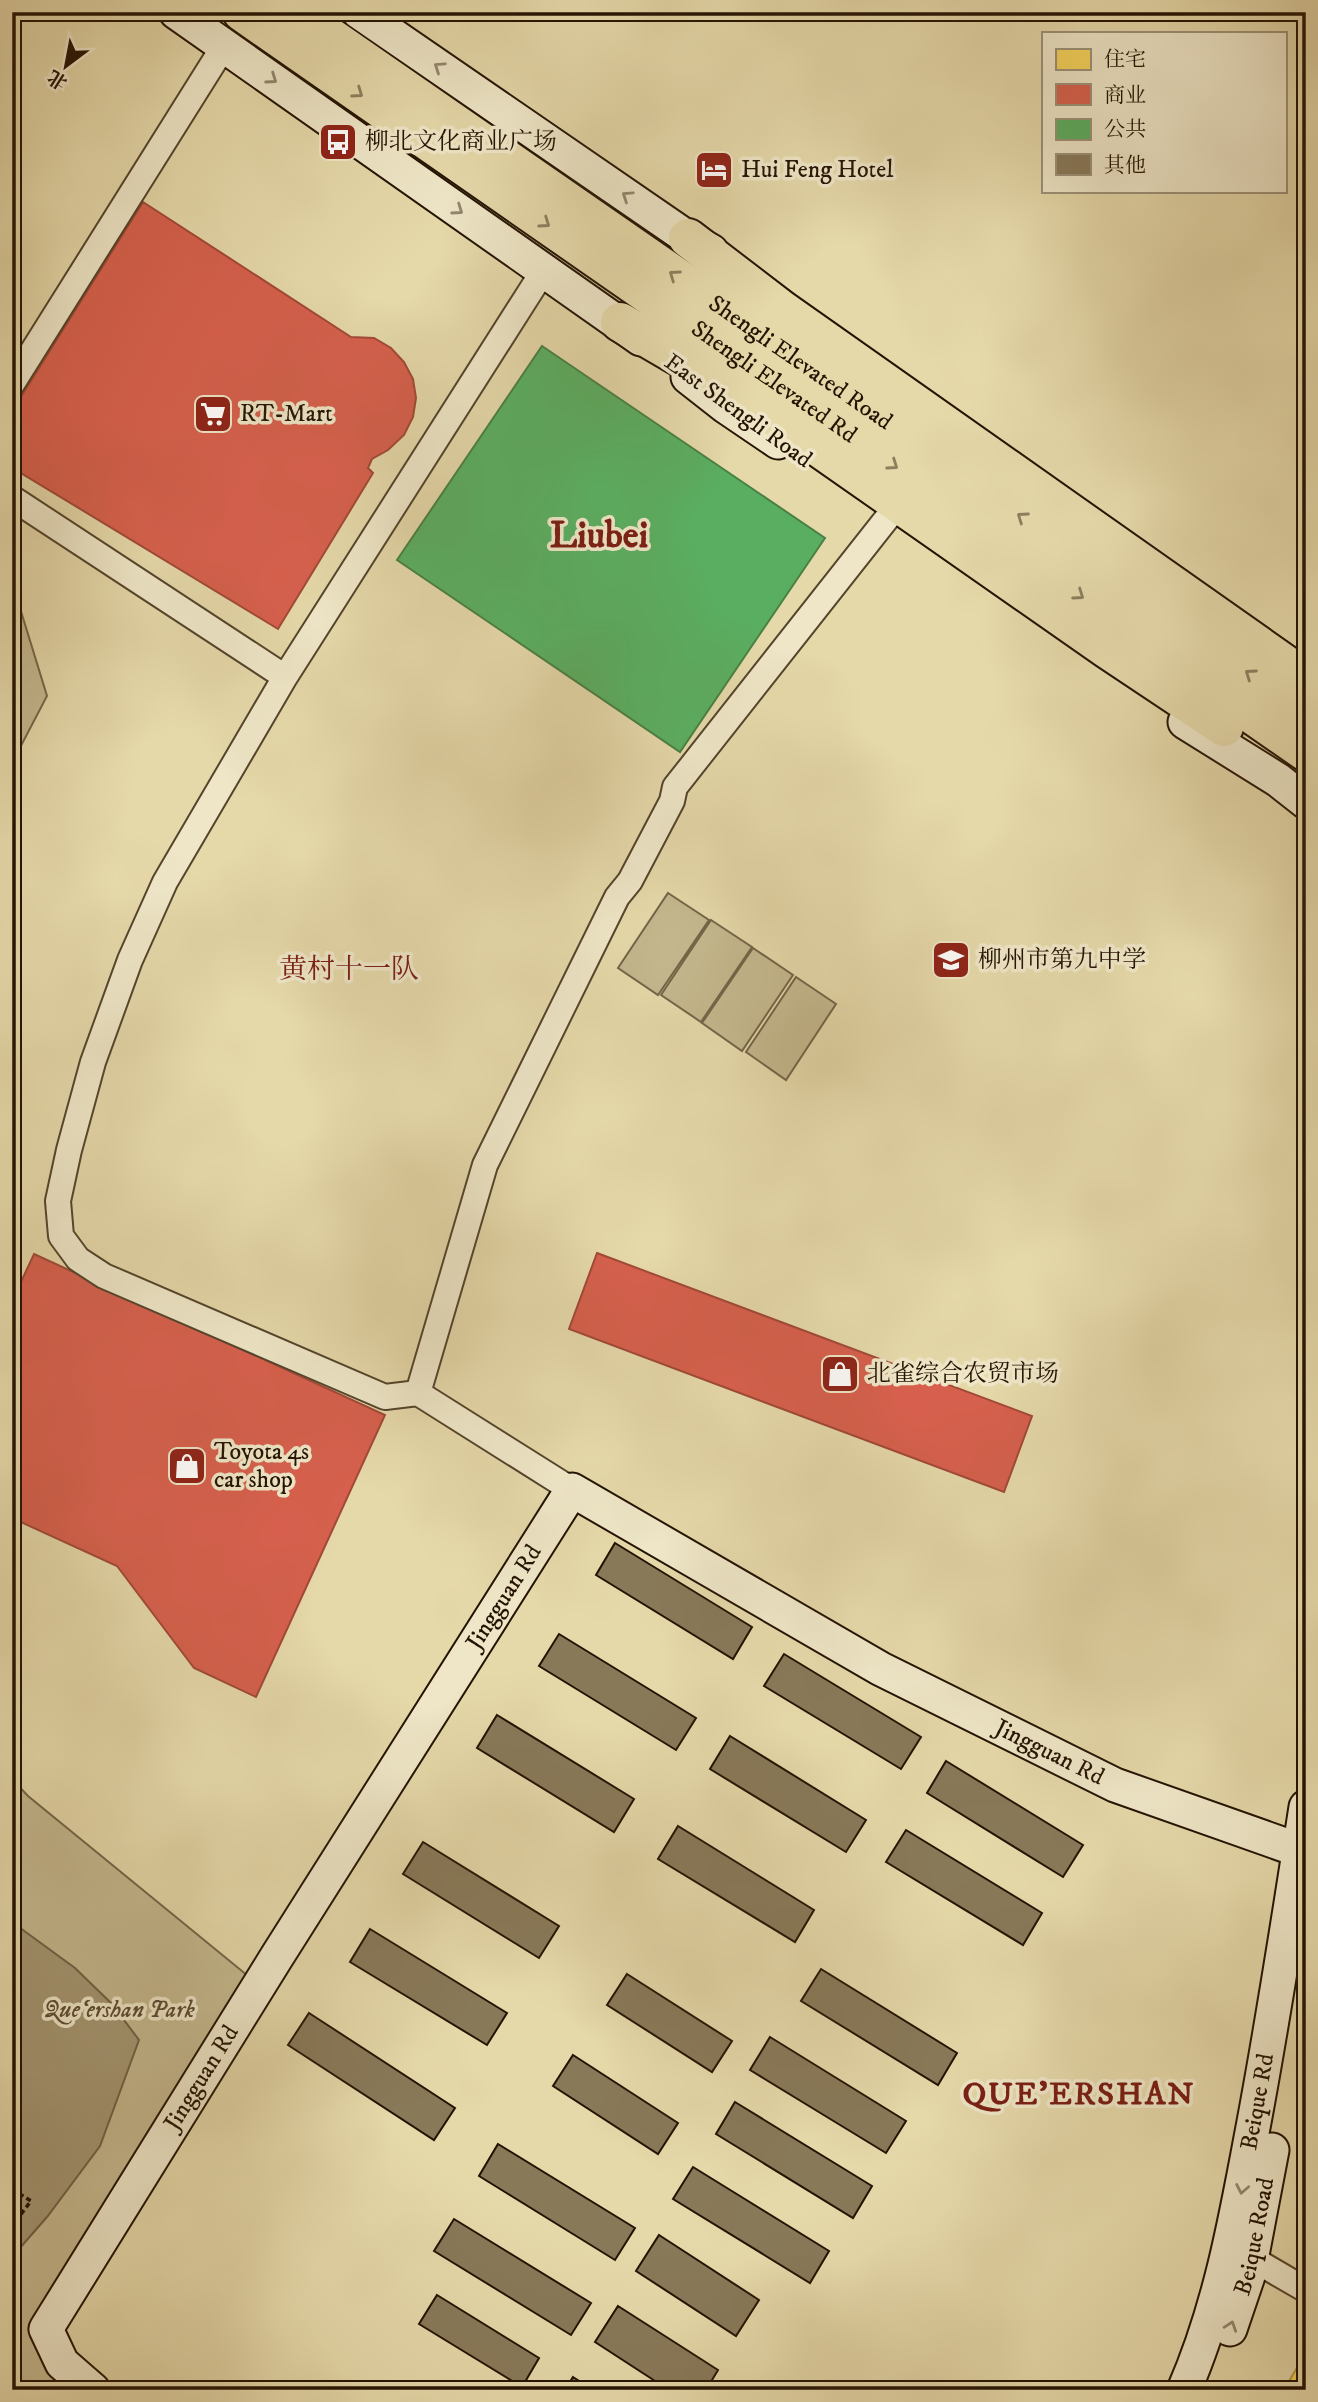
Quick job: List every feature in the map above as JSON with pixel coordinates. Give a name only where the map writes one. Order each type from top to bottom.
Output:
[{"type":"main road","name":"Shengli Elevated Rd","points":[[242,12],[1306,752]]},
{"type":"main road","name":"Shengli Elevated Road","points":[[294,12],[1306,713]]},
{"type":"main road","points":[[688,238],[782,310],[1306,679]]},
{"type":"main road","points":[[620,322],[735,389],[1107,649],[1306,779]]},
{"type":"street","name":"East Shengli Road","points":[[176,12],[620,322],[725,406],[888,517],[1088,659],[1278,780],[1306,802]]},
{"type":"street","points":[[359,12],[688,238],[794,299],[1306,668]]},
{"type":"street","points":[[12,384],[224,46]]},
{"type":"street","points":[[544,270],[285,677],[165,883],[130,960],[93,1062],[58,1201],[61,1236],[78,1259],[117,1281],[385,1396],[418,1392],[572,1490]]},
{"type":"street","points":[[12,498],[285,677]]},
{"type":"street","points":[[418,1392],[485,1165],[617,897],[630,881],[672,801],[675,787],[888,517]]},
{"type":"street","name":"Jingguan Rd","points":[[93,2390],[62,2363],[46,2329],[264,1976],[572,1490],[881,1669],[1043,1750],[1115,1785],[1299,1850]]},
{"type":"street","name":"Beique Rd","points":[[1184,2390],[1219,2291],[1240,2252],[1306,1807]]},
{"type":"street","name":"Beique Road","points":[[1206,2390],[1248,2276],[1240,2252],[1306,1953]]},
{"type":"street","points":[[1240,2252],[1306,2290]]},
{"type":"path","points":[[12,2189],[31,2201],[12,2226]]},
{"type":"green space","points":[[12,582],[47,696],[12,763]]},
{"type":"green space","points":[[668,893],[709,920],[658,995],[618,968]]},
{"type":"green space","points":[[711,920],[752,947],[701,1022],[661,995]]},
{"type":"green space","points":[[753,948],[793,975],[742,1051],[702,1023]]},
{"type":"green space","points":[[796,977],[836,1004],[786,1080],[746,1052]]},
{"type":"green space","name":"Que‘ershan Park","points":[[12,1779],[28,1796],[259,1985],[46,2329],[93,2390],[12,2390]]},
{"type":"shaded area","points":[[12,1922],[75,1968],[112,2004],[139,2040],[100,2146],[47,2217],[12,2257]]},
{"type":"building: 住宅","points":[[1298,2366],[1306,2371],[1306,2390],[1284,2390]]},
{"type":"building: 商业","name":"RT-Mart","points":[[143,202],[351,337],[374,338],[391,348],[404,362],[413,379],[416,398],[413,417],[404,435],[388,450],[372,459],[368,468],[373,473],[278,629],[16,470],[20,462],[12,458],[12,411]]},
{"type":"building: 商业","points":[[597,1253],[1032,1416],[1004,1492],[569,1329]]},
{"type":"building: 商业","name":"Toyota 4s car shop","points":[[34,1254],[385,1415],[256,1697],[194,1668],[117,1566],[12,1518],[12,1301]]},
{"type":"building: 公共","points":[[542,346],[825,538],[680,752],[397,560]]},
{"type":"building: 其他","points":[[615,1543],[752,1627],[733,1659],[596,1575]]},
{"type":"building: 其他","points":[[559,1634],[696,1718],[676,1750],[539,1666]]},
{"type":"building: 其他","points":[[784,1654],[921,1737],[901,1769],[764,1686]]},
{"type":"building: 其他","points":[[497,1715],[634,1799],[614,1832],[477,1748]]},
{"type":"building: 其他","points":[[730,1736],[866,1820],[846,1852],[710,1769]]},
{"type":"building: 其他","points":[[946,1761],[1083,1845],[1063,1877],[927,1793]]},
{"type":"building: 其他","points":[[678,1826],[814,1910],[795,1942],[658,1859]]},
{"type":"building: 其他","points":[[906,1830],[1042,1913],[1023,1945],[886,1862]]},
{"type":"building: 其他","points":[[423,1842],[559,1926],[539,1958],[403,1874]]},
{"type":"building: 其他","points":[[370,1929],[507,2013],[487,2045],[350,1962]]},
{"type":"building: 其他","points":[[821,1969],[957,2053],[938,2085],[801,2001]]},
{"type":"building: 其他","points":[[627,1974],[732,2041],[712,2072],[607,2005]]},
{"type":"building: 其他","points":[[309,2013],[455,2108],[434,2140],[288,2045]]},
{"type":"building: 其他","points":[[770,2037],[906,2121],[886,2153],[750,2070]]},
{"type":"building: 其他","points":[[573,2055],[678,2123],[658,2154],[553,2086]]},
{"type":"building: 其他","points":[[735,2102],[872,2186],[853,2218],[716,2134]]},
{"type":"building: 其他","points":[[498,2144],[635,2228],[615,2260],[479,2176]]},
{"type":"building: 其他","points":[[693,2167],[829,2251],[810,2283],[673,2199]]},
{"type":"building: 其他","points":[[454,2219],[591,2303],[571,2335],[434,2251]]},
{"type":"building: 其他","points":[[659,2235],[759,2300],[736,2336],[636,2271]]},
{"type":"building: 其他","points":[[437,2295],[539,2358],[522,2387],[419,2324]]},
{"type":"building: 其他","points":[[618,2306],[718,2370],[706,2390],[669,2390],[595,2342]]},
{"type":"building: 其他","points":[[573,2377],[593,2390],[565,2390]]},
{"type":"place","name":"柳北文化商业广场","points":[[338,142]]},
{"type":"place","name":"Hui Feng Hotel","points":[[714,170]]},
{"type":"place","name":"RT-Mart","points":[[213,414]]},
{"type":"place","name":"柳州市第九中学","points":[[951,960]]},
{"type":"place","name":"北雀综合农贸市场","points":[[840,1374]]},
{"type":"place","name":"Toyota 4s car shop","points":[[187,1466]]},
{"type":"district","name":"Liubei","points":[[599,536]]},
{"type":"district","name":"黄村十一队","points":[[349,969]]},
{"type":"district","name":"QUE'ERSHAN","points":[[1079,2095]]}]
